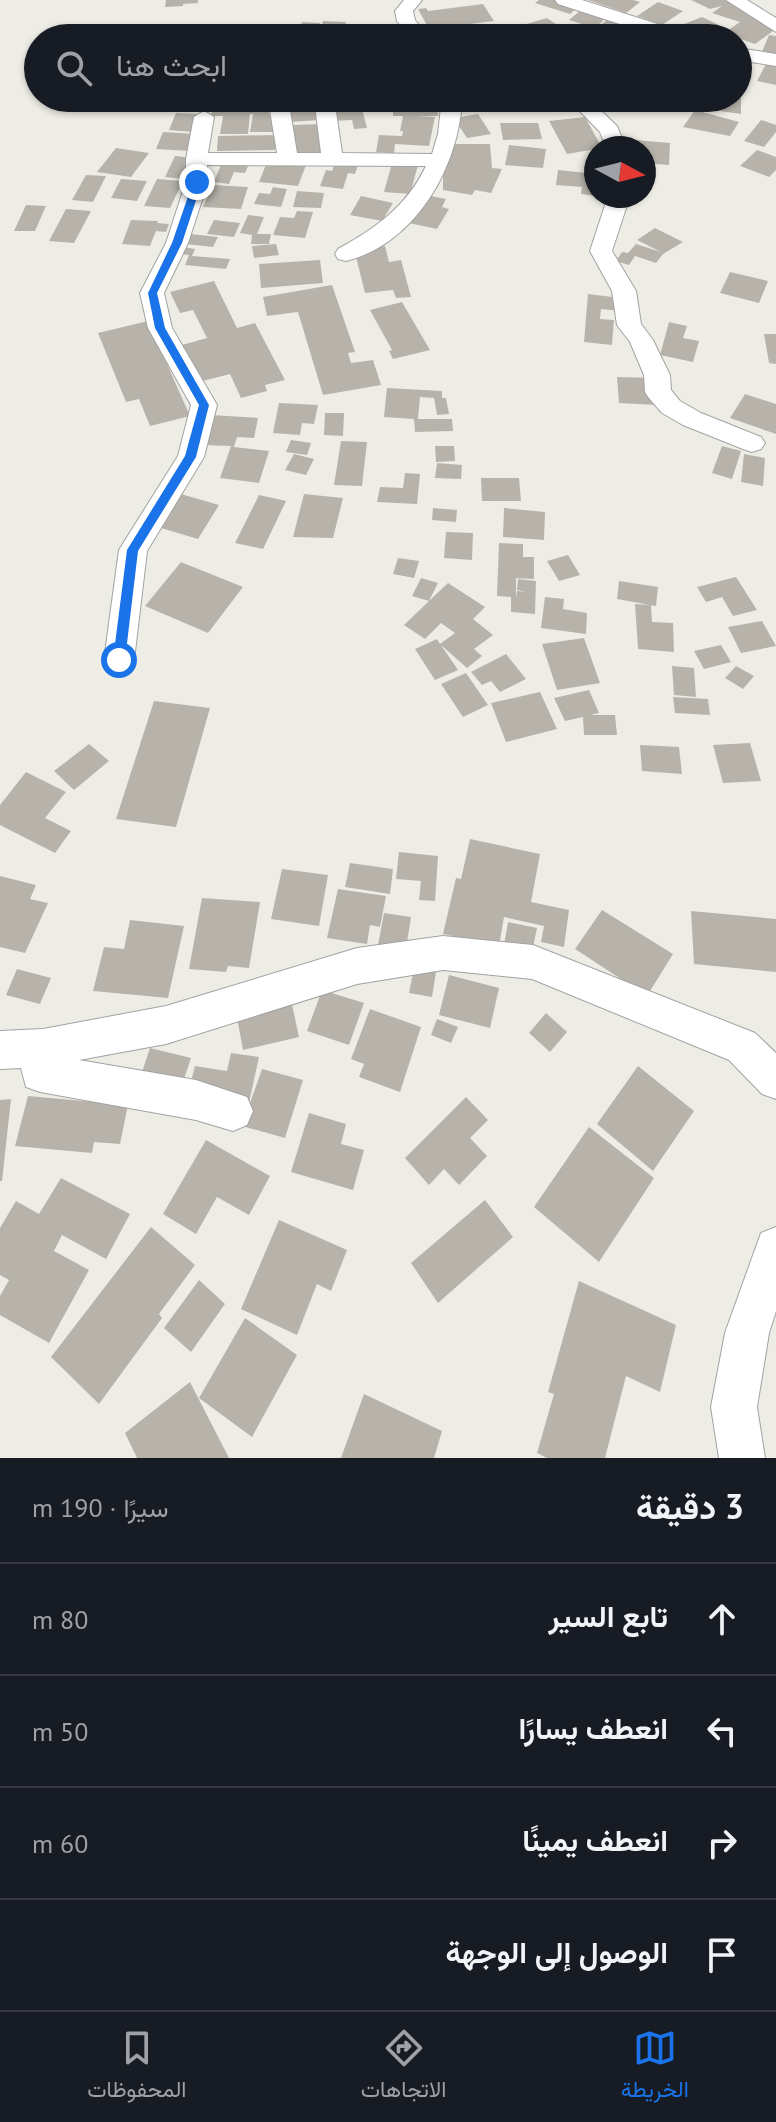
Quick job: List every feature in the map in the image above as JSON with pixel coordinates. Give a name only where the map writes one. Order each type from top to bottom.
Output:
[{"type":"street","points":[[408,24],[404,11],[413,0]]},
{"type":"street","points":[[564,0],[639,24]]},
{"type":"street","points":[[735,0],[776,26]]},
{"type":"street","points":[[752,56],[776,60]]},
{"type":"street","points":[[280,112],[288,159]]},
{"type":"street","points":[[326,112],[332,160]]},
{"type":"street","points":[[346,254],[390,228],[421,194],[440,160],[453,112]]},
{"type":"street","points":[[591,112],[612,136]]},
{"type":"street","points":[[119,660],[133,550],[191,457],[204,405],[160,328],[152,293],[177,243],[197,182],[196,159],[204,117]]},
{"type":"street","points":[[196,159],[440,160]]},
{"type":"street","points":[[615,208],[601,251],[624,291],[629,325],[641,340],[657,375],[658,392],[671,407],[692,419],[752,443]]},
{"type":"street","points":[[0,1050],[43,1048],[166,1025],[357,966],[443,953],[533,962],[742,1046],[776,1080]]},
{"type":"street","points":[[43,1048],[40,1073],[196,1100],[233,1111]]},
{"type":"street","points":[[742,1458],[734,1407],[747,1333],[776,1248]]},
{"type":"building","points":[[166,0],[198,0],[198,3],[165,7]]},
{"type":"building","points":[[555,0],[578,7],[570,14],[535,3]]},
{"type":"building","points":[[588,0],[633,0],[640,2],[626,13]]},
{"type":"building","points":[[691,0],[733,0],[773,31],[755,44],[752,43],[752,24],[737,24],[740,22],[712,13],[722,6],[710,9]]},
{"type":"building","points":[[658,2],[683,11],[664,24],[637,16]]},
{"type":"building","points":[[483,4],[494,21],[426,24],[418,9],[426,8],[428,11]]},
{"type":"building","points":[[581,10],[606,18],[599,24],[569,20]]},
{"type":"building","points":[[702,17],[717,24],[684,24]]},
{"type":"building","points":[[547,18],[556,24],[526,24]]},
{"type":"building","points":[[609,18],[631,24],[602,24]]},
{"type":"building","points":[[323,21],[346,22],[346,24],[322,24]]},
{"type":"building","points":[[769,35],[776,36],[776,57],[761,54]]},
{"type":"building","points":[[766,64],[776,66],[776,85],[757,81]]},
{"type":"building","points":[[212,112],[269,112],[269,115],[277,115],[274,132],[250,132],[253,114],[250,114],[248,134],[220,134],[223,116],[211,116]]},
{"type":"building","points":[[290,112],[319,112],[320,120],[291,122]]},
{"type":"building","points":[[330,112],[363,112],[367,128],[354,129],[352,120],[332,121]]},
{"type":"building","points":[[393,112],[438,112],[438,116],[417,116],[435,117],[429,146],[395,144],[394,153],[376,152],[379,135],[402,136],[403,116],[393,116]]},
{"type":"building","points":[[694,112],[739,122],[730,136],[683,127]]},
{"type":"building","points":[[176,113],[199,114],[193,132],[169,130]]},
{"type":"building","points":[[478,114],[491,134],[467,138],[454,118]]},
{"type":"building","points":[[585,117],[595,136],[584,136],[584,151],[567,154],[549,121]]},
{"type":"building","points":[[761,120],[776,125],[776,132],[764,147],[744,141]]},
{"type":"building","points":[[500,123],[538,123],[542,139],[503,140]]},
{"type":"building","points":[[324,124],[327,152],[291,154],[289,125]]},
{"type":"building","points":[[163,132],[196,134],[190,151],[156,149]]},
{"type":"building","points":[[276,135],[275,150],[217,151],[218,136]]},
{"type":"building","points":[[656,142],[670,143],[669,165],[656,164]]},
{"type":"building","points":[[452,144],[490,144],[492,168],[502,169],[491,193],[475,190],[472,195],[443,190],[443,175]]},
{"type":"building","points":[[509,145],[546,149],[543,168],[505,165]]},
{"type":"building","points":[[116,148],[149,153],[131,177],[97,172]]},
{"type":"building","points":[[757,150],[776,157],[776,170],[769,177],[740,166]]},
{"type":"building","points":[[175,156],[194,158],[184,179],[165,177]]},
{"type":"building","points":[[222,162],[249,164],[245,173],[234,172],[229,184],[214,182]]},
{"type":"building","points":[[267,162],[306,165],[298,186],[259,182]]},
{"type":"building","points":[[335,162],[358,165],[355,174],[348,173],[343,189],[320,186],[326,170],[332,171]]},
{"type":"building","points":[[392,163],[418,165],[410,194],[384,192]]},
{"type":"building","points":[[558,170],[584,173],[584,194],[581,194],[582,187],[556,185]]},
{"type":"building","points":[[86,175],[106,176],[93,202],[72,200]]},
{"type":"building","points":[[121,179],[147,181],[137,201],[111,198]]},
{"type":"building","points":[[157,179],[183,181],[170,208],[144,206]]},
{"type":"building","points":[[213,185],[248,187],[241,209],[203,207]]},
{"type":"building","points":[[273,187],[287,189],[281,207],[254,204],[259,193],[270,194]]},
{"type":"building","points":[[297,191],[324,193],[321,208],[293,207]]},
{"type":"building","points":[[421,194],[446,199],[442,207],[449,209],[437,229],[404,222]]},
{"type":"building","points":[[361,196],[393,203],[382,221],[350,215]]},
{"type":"building","points":[[26,205],[46,206],[35,231],[14,231]]},
{"type":"building","points":[[66,209],[91,211],[74,243],[49,241]]},
{"type":"building","points":[[297,211],[313,212],[305,238],[273,235],[280,217],[294,218]]},
{"type":"building","points":[[248,215],[264,217],[257,234],[271,234],[269,244],[251,244],[252,235],[240,233]]},
{"type":"building","points":[[131,220],[169,224],[166,232],[156,231],[150,246],[122,244]]},
{"type":"building","points":[[214,220],[240,223],[234,237],[207,234]]},
{"type":"building","points":[[655,228],[683,242],[663,254],[656,263],[635,256],[629,265],[616,261],[622,252],[628,253],[636,244],[661,252],[637,240]]},
{"type":"building","points":[[191,234],[218,237],[213,247],[186,244]]},
{"type":"building","points":[[276,244],[279,255],[254,258],[252,246]]},
{"type":"building","points":[[385,246],[389,262],[401,260],[411,297],[396,298],[393,290],[365,293],[354,249]]},
{"type":"building","points":[[182,247],[195,249],[192,256],[230,259],[226,269],[185,265],[189,255],[179,254]]},
{"type":"building","points":[[320,260],[323,283],[261,288],[259,264]]},
{"type":"building","points":[[730,272],[768,281],[759,303],[720,293]]},
{"type":"building","points":[[214,281],[237,328],[255,323],[285,380],[265,385],[267,391],[241,398],[230,374],[199,382],[182,345],[207,338],[193,310],[180,313],[170,292]]},
{"type":"building","points":[[332,285],[355,352],[348,353],[351,363],[373,360],[381,385],[323,395],[298,312],[267,316],[263,297]]},
{"type":"building","points":[[588,294],[621,298],[621,311],[601,309],[600,319],[614,320],[612,345],[584,342]]},
{"type":"building","points":[[402,302],[430,350],[393,359],[389,351],[392,350],[370,310]]},
{"type":"building","points":[[148,321],[190,416],[150,426],[139,399],[126,402],[98,333]]},
{"type":"building","points":[[669,322],[687,326],[683,338],[699,341],[693,362],[660,355]]},
{"type":"building","points":[[764,334],[776,334],[776,364],[769,363]]},
{"type":"building","points":[[617,377],[654,378],[657,405],[619,403]]},
{"type":"building","points":[[387,388],[442,391],[449,414],[437,415],[434,398],[420,397],[418,419],[452,419],[453,431],[415,432],[414,419],[384,417]]},
{"type":"building","points":[[745,394],[776,404],[776,434],[730,418]]},
{"type":"building","points":[[279,403],[318,405],[314,424],[302,423],[300,435],[273,433]]},
{"type":"building","points":[[325,413],[344,413],[343,436],[324,435]]},
{"type":"building","points":[[211,415],[258,418],[254,438],[237,437],[234,447],[269,451],[259,483],[220,478],[231,446],[203,445]]},
{"type":"building","points":[[291,440],[311,443],[307,455],[286,452]]},
{"type":"building","points":[[341,441],[367,442],[362,486],[334,485]]},
{"type":"building","points":[[435,446],[454,446],[455,461],[436,462]]},
{"type":"building","points":[[722,446],[741,451],[732,479],[712,473]]},
{"type":"building","points":[[294,454],[314,459],[306,475],[285,470]]},
{"type":"building","points":[[744,454],[765,458],[763,486],[741,482]]},
{"type":"building","points":[[437,463],[462,465],[461,479],[435,478]]},
{"type":"building","points":[[405,473],[420,474],[417,504],[377,502],[380,487],[403,488]]},
{"type":"building","points":[[481,478],[519,478],[521,501],[482,501]]},
{"type":"building","points":[[174,492],[219,505],[198,539],[151,525]]},
{"type":"building","points":[[304,494],[343,498],[333,538],[293,537]]},
{"type":"building","points":[[259,495],[286,501],[263,549],[235,543]]},
{"type":"building","points":[[433,508],[457,510],[456,522],[432,520]]},
{"type":"building","points":[[504,508],[545,512],[544,540],[503,537]]},
{"type":"building","points":[[446,532],[473,533],[472,560],[444,558]]},
{"type":"building","points":[[499,543],[523,544],[523,557],[534,557],[534,579],[516,578],[516,598],[517,591],[526,592],[517,590],[518,579],[536,581],[535,614],[511,612],[511,597],[497,596]]},
{"type":"building","points":[[568,555],[580,575],[559,581],[547,561]]},
{"type":"building","points":[[398,558],[419,561],[414,578],[393,574]]},
{"type":"building","points":[[181,562],[243,587],[208,633],[145,606]]},
{"type":"building","points":[[736,577],[757,610],[733,616],[722,597],[706,602],[697,587]]},
{"type":"building","points":[[421,578],[438,583],[429,601],[412,596]]},
{"type":"building","points":[[619,581],[658,587],[656,606],[617,599]]},
{"type":"building","points":[[448,583],[485,607],[473,619],[493,635],[474,649],[482,656],[467,668],[441,645],[458,670],[435,680],[415,649],[437,639],[440,644],[455,633],[441,623],[425,639],[404,625]]},
{"type":"building","points":[[545,597],[564,599],[563,609],[587,613],[586,634],[541,628]]},
{"type":"building","points":[[635,604],[651,605],[652,622],[673,623],[674,652],[638,649]]},
{"type":"building","points":[[762,621],[776,646],[741,653],[728,627]]},
{"type":"building","points":[[584,638],[600,683],[557,690],[542,644]]},
{"type":"building","points":[[721,645],[731,662],[704,669],[694,651]]},
{"type":"building","points":[[506,654],[526,679],[500,692],[491,681],[482,685],[471,672]]},
{"type":"building","points":[[672,666],[694,668],[696,697],[674,695]]},
{"type":"building","points":[[736,666],[754,676],[743,689],[725,678]]},
{"type":"building","points":[[466,673],[488,705],[463,717],[441,684]]},
{"type":"building","points":[[589,690],[599,713],[590,715],[615,715],[617,735],[584,735],[583,717],[565,721],[554,698]]},
{"type":"building","points":[[540,692],[557,729],[506,742],[491,703]]},
{"type":"building","points":[[673,697],[708,699],[710,715],[675,713]]},
{"type":"building","points":[[154,701],[210,708],[176,827],[116,819]]},
{"type":"building","points":[[750,743],[761,781],[723,783],[713,745]]},
{"type":"building","points":[[89,744],[109,761],[74,790],[54,771]]},
{"type":"building","points":[[640,745],[679,747],[682,774],[642,771]]},
{"type":"building","points":[[26,772],[66,792],[45,818],[71,831],[55,853],[0,825],[0,805]]},
{"type":"building","points":[[470,839],[540,854],[531,902],[569,910],[564,947],[541,942],[544,926],[504,917],[499,946],[443,934],[456,878],[461,879]]},
{"type":"building","points":[[399,852],[438,856],[435,901],[419,900],[421,881],[396,879]]},
{"type":"building","points":[[350,863],[393,869],[390,894],[345,887]]},
{"type":"building","points":[[282,869],[328,875],[319,926],[271,919]]},
{"type":"building","points":[[0,876],[36,885],[30,899],[48,903],[25,953],[0,947]]},
{"type":"building","points":[[338,889],[386,896],[380,927],[370,925],[367,944],[327,938]]},
{"type":"building","points":[[202,898],[260,902],[249,968],[228,966],[226,972],[189,969]]},
{"type":"building","points":[[602,910],[673,954],[647,996],[575,949]]},
{"type":"building","points":[[691,911],[776,919],[776,972],[694,964]]},
{"type":"building","points":[[384,913],[411,917],[406,949],[378,945]]},
{"type":"building","points":[[130,920],[184,926],[168,998],[93,991],[104,947],[124,949]]},
{"type":"building","points":[[508,922],[537,928],[532,952],[504,945]]},
{"type":"building","points":[[414,968],[436,972],[432,997],[409,993]]},
{"type":"building","points":[[17,969],[51,978],[40,1004],[6,995]]},
{"type":"building","points":[[449,975],[499,988],[490,1028],[439,1015]]},
{"type":"building","points":[[322,990],[364,1003],[349,1045],[307,1031]]},
{"type":"building","points":[[290,995],[299,1037],[243,1050],[235,1007]]},
{"type":"building","points":[[370,1009],[421,1027],[400,1092],[359,1077],[364,1064],[351,1059]]},
{"type":"building","points":[[546,1013],[567,1032],[550,1052],[529,1033]]},
{"type":"building","points":[[437,1019],[458,1027],[451,1043],[431,1035]]},
{"type":"building","points":[[150,1048],[191,1058],[183,1082],[142,1072]]},
{"type":"building","points":[[231,1053],[259,1057],[249,1103],[188,1093],[195,1066],[227,1071]]},
{"type":"building","points":[[638,1066],[694,1111],[653,1171],[597,1124]]},
{"type":"building","points":[[262,1069],[303,1080],[285,1138],[242,1126]]},
{"type":"building","points":[[28,1096],[128,1105],[120,1144],[94,1142],[92,1153],[15,1146]]},
{"type":"building","points":[[466,1097],[488,1120],[470,1138],[487,1156],[459,1185],[444,1169],[429,1185],[405,1158]]},
{"type":"building","points":[[11,1099],[2,1181],[0,1181],[0,1100]]},
{"type":"building","points":[[309,1113],[346,1124],[341,1144],[364,1150],[353,1190],[291,1172]]},
{"type":"building","points":[[589,1127],[654,1178],[599,1262],[534,1207]]},
{"type":"building","points":[[206,1140],[270,1176],[249,1215],[217,1197],[196,1234],[163,1214]]},
{"type":"building","points":[[61,1178],[130,1214],[106,1259],[62,1235],[54,1251],[89,1270],[49,1343],[0,1315],[0,1296],[9,1280],[0,1275],[0,1228],[16,1201],[39,1214]]},
{"type":"building","points":[[485,1200],[513,1237],[438,1303],[411,1263]]},
{"type":"building","points":[[279,1220],[347,1250],[331,1291],[317,1284],[297,1335],[241,1309]]},
{"type":"building","points":[[151,1227],[195,1265],[159,1314],[162,1318],[99,1404],[51,1357]]},
{"type":"building","points":[[199,1280],[225,1304],[191,1352],[164,1328]]},
{"type":"building","points":[[579,1281],[676,1325],[660,1392],[626,1376],[605,1458],[547,1458],[537,1453],[554,1394],[548,1392]]},
{"type":"building","points":[[245,1318],[297,1355],[252,1437],[199,1398]]},
{"type":"building","points":[[190,1382],[229,1458],[137,1458],[125,1433]]},
{"type":"building","points":[[364,1394],[442,1431],[434,1458],[341,1458]]},
{"type":"route","points":[[119,660],[133,550],[191,457],[204,405],[160,328],[152,293],[177,243],[197,182]]}]
